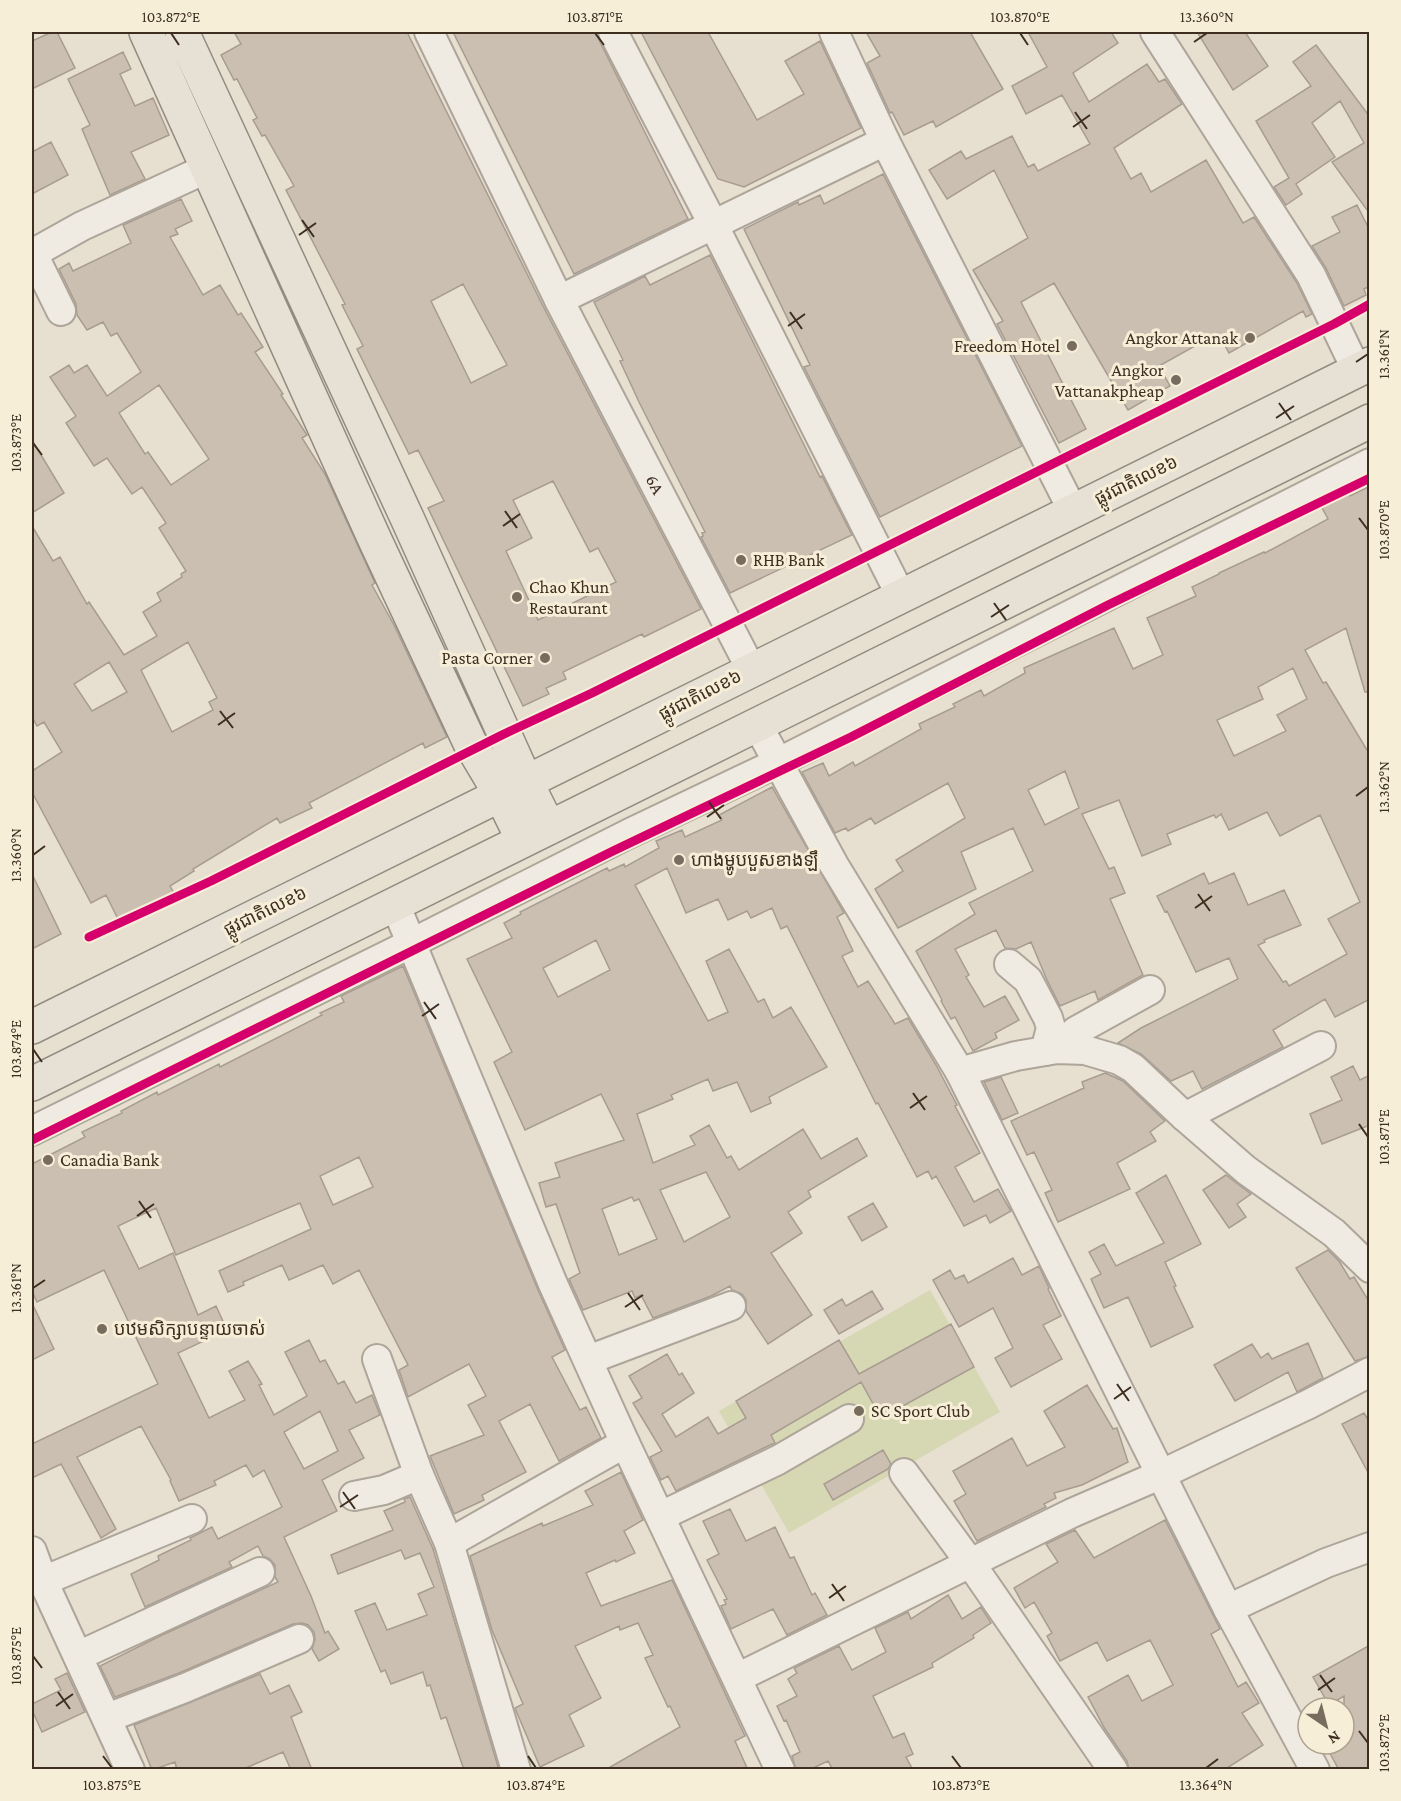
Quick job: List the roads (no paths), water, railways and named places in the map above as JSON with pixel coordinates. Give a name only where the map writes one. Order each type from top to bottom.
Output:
[{"type":"main road","points":[[146,32],[380,551],[470,743],[513,789]]},
{"type":"main road","points":[[182,32],[408,520],[513,789],[536,834]]},
{"type":"main road","name":"ផ្លូវជាតិលេខ៦","points":[[32,1027],[1363,367]]},
{"type":"main road","points":[[32,1084],[1370,421]]},
{"type":"street","name":"6A","points":[[429,32],[559,300],[751,669]]},
{"type":"street","points":[[614,32],[901,596]]},
{"type":"street","points":[[834,32],[885,141],[1073,511]]},
{"type":"street","points":[[1155,32],[1311,275],[1363,367]]},
{"type":"street","points":[[559,300],[885,141]]},
{"type":"street","points":[[61,311],[35,258],[39,250],[82,226],[208,168]]},
{"type":"street","points":[[32,1131],[628,834],[779,762],[1370,463]]},
{"type":"street","points":[[757,724],[834,865],[960,1072],[1228,1609],[1315,1770]]},
{"type":"street","points":[[395,904],[553,1284],[625,1443],[780,1770]]},
{"type":"street","points":[[1009,964],[1028,980],[1048,1018],[1051,1028],[1051,1050]]},
{"type":"street","points":[[1051,1050],[1076,1031],[1150,990]]},
{"type":"street","points":[[213,994],[232,1032]]},
{"type":"street","points":[[1185,1117],[1321,1046]]},
{"type":"street","points":[[960,1072],[1051,1050],[1085,1050],[1119,1060],[1133,1068],[1246,1170],[1334,1233],[1370,1268]]},
{"type":"street","points":[[588,1360],[731,1306]]},
{"type":"street","points":[[376,1359],[419,1475],[449,1543],[516,1770]]},
{"type":"street","points":[[737,1678],[1072,1513],[1162,1474],[1310,1404],[1370,1372]]},
{"type":"street","points":[[661,1516],[778,1460],[849,1419]]},
{"type":"street","points":[[449,1543],[625,1443]]},
{"type":"street","points":[[904,1473],[971,1564],[1113,1770]]},
{"type":"street","points":[[354,1496],[384,1490],[419,1475]]},
{"type":"street","points":[[43,1581],[192,1520]]},
{"type":"street","points":[[1228,1609],[1326,1563],[1370,1547]]},
{"type":"street","points":[[32,1551],[43,1581],[130,1770]]},
{"type":"street","points":[[78,1656],[261,1572]]},
{"type":"street","points":[[107,1718],[298,1639]]},
{"type":"place","name":"Angkor Attanak","points":[[1250,338]]},
{"type":"place","name":"Freedom Hotel","points":[[1072,346]]},
{"type":"place","name":"Angkor Vattanakpheap","points":[[1176,380]]},
{"type":"place","name":"RHB Bank","points":[[741,560]]},
{"type":"place","name":"Chao Khun Restaurant","points":[[517,597]]},
{"type":"place","name":"Pasta Corner","points":[[545,658]]},
{"type":"place","name":"ហាងម្ហូបបួសខាងឡឹ","points":[[679,860]]},
{"type":"place","name":"Canadia Bank","points":[[48,1160]]},
{"type":"place","name":"បឋមសិក្សាបន្ទាយចាស់","points":[[102,1329]]},
{"type":"place","name":"SC Sport Club","points":[[859,1411]]}]
